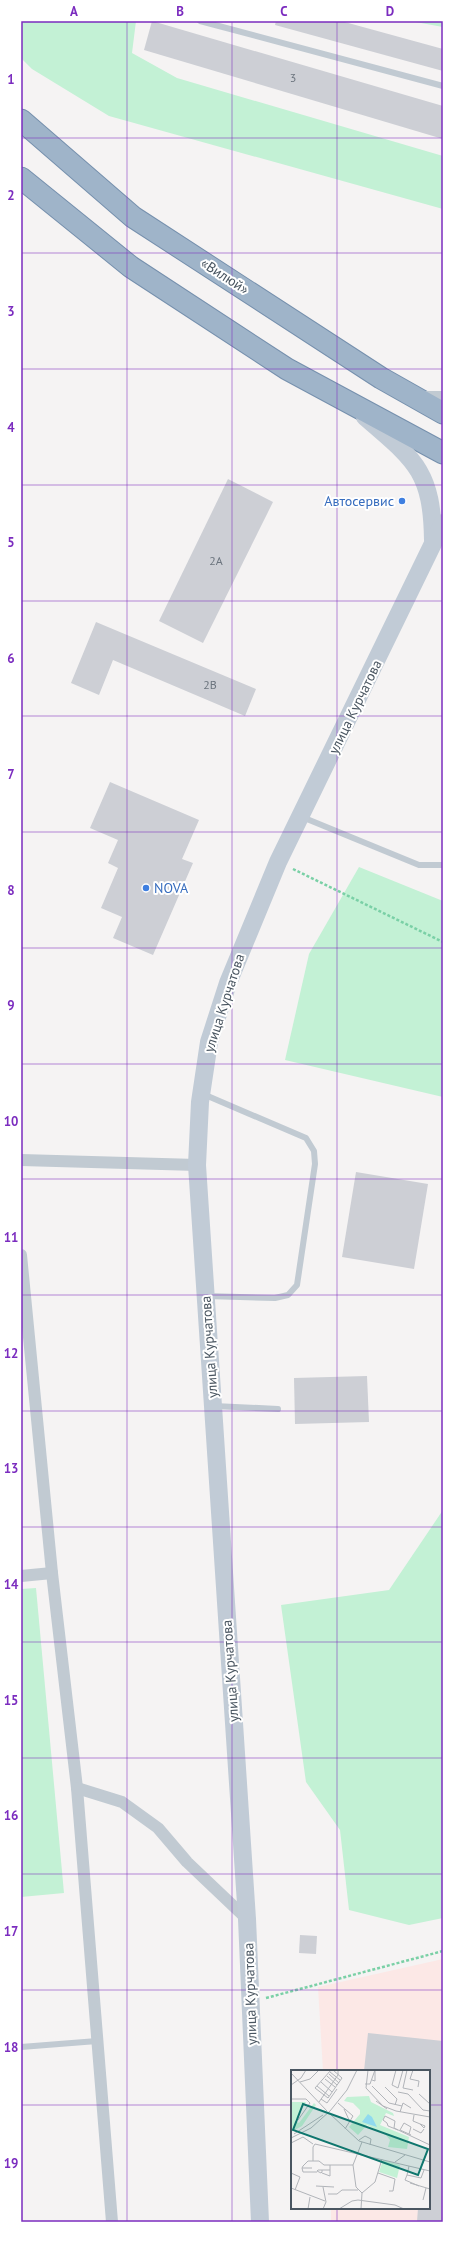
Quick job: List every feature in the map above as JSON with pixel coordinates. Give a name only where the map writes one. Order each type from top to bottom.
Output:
[{"type":"highway","name":"«Вилюй»","points":[[21,120],[133,217],[413,396],[443,413]]},
{"type":"highway","points":[[21,178],[131,267],[287,369],[443,453]]},
{"type":"main road","points":[[347,402],[404,450],[417,466],[430,498],[438,542]]},
{"type":"main road","name":"улица Курчатова","points":[[260,2222],[247,1919],[197,1165],[202,1093],[209,1042],[228,982],[278,862],[438,542],[443,523]]},
{"type":"street","points":[[413,396],[443,397]]},
{"type":"street","points":[[21,1160],[197,1165]]},
{"type":"street","points":[[21,1255],[52,1574],[77,1788],[112,2222]]},
{"type":"street","points":[[21,1576],[52,1574]]},
{"type":"street","points":[[77,1788],[122,1802],[158,1828],[192,1867],[247,1919]]},
{"type":"lane","points":[[200,21],[443,86]]},
{"type":"lane","points":[[302,816],[419,865],[442,864]]},
{"type":"lane","points":[[202,1093],[306,1138],[314,1152],[315,1164],[297,1285],[288,1295],[275,1298],[206,1296]]},
{"type":"lane","points":[[213,1406],[278,1409]]},
{"type":"lane","points":[[21,2047],[97,2041]]},
{"type":"path","points":[[278,862],[443,942]]},
{"type":"path","points":[[250,2002],[443,1951]]},
{"type":"shaded area","points":[[443,1959],[443,2222],[331,2222],[331,2209],[430,2209],[430,2070],[323,2070],[318,1987]]},
{"type":"green space","points":[[21,21],[136,21],[132,53],[177,78],[443,156],[443,209],[109,116],[32,69],[21,58]]},
{"type":"green space","points":[[410,21],[443,21],[443,27]]},
{"type":"green space","points":[[359,867],[443,901],[443,1097],[285,1060],[309,954]]},
{"type":"green space","points":[[443,1510],[443,1918],[409,1925],[349,1910],[340,1830],[306,1782],[281,1605],[389,1590]]},
{"type":"green space","points":[[36,1588],[64,1893],[21,1897],[21,1589]]},
{"type":"building","points":[[152,21],[443,106],[443,139],[144,50]]},
{"type":"building","points":[[276,21],[341,21],[443,49],[443,71],[275,25]]},
{"type":"building","points":[[228,479],[273,502],[203,643],[159,621]]},
{"type":"building","points":[[96,622],[256,689],[245,716],[113,660],[99,695],[71,683]]},
{"type":"building","name":"NOVA","points":[[110,782],[199,820],[182,859],[193,863],[153,955],[113,938],[122,917],[101,908],[118,868],[108,863],[118,840],[90,828]]},
{"type":"building","points":[[356,1172],[428,1184],[414,1269],[342,1257]]},
{"type":"building","points":[[367,1376],[369,1422],[295,1424],[294,1378]]},
{"type":"building","points":[[300,1935],[317,1936],[316,1954],[299,1953]]},
{"type":"building","points":[[368,2033],[443,2041],[443,2222],[417,2222],[418,2209],[430,2209],[430,2070],[364,2070]]},
{"type":"place","name":"Автосервис","points":[[402,501]]},
{"type":"place","name":"NOVA","points":[[146,888]]}]
